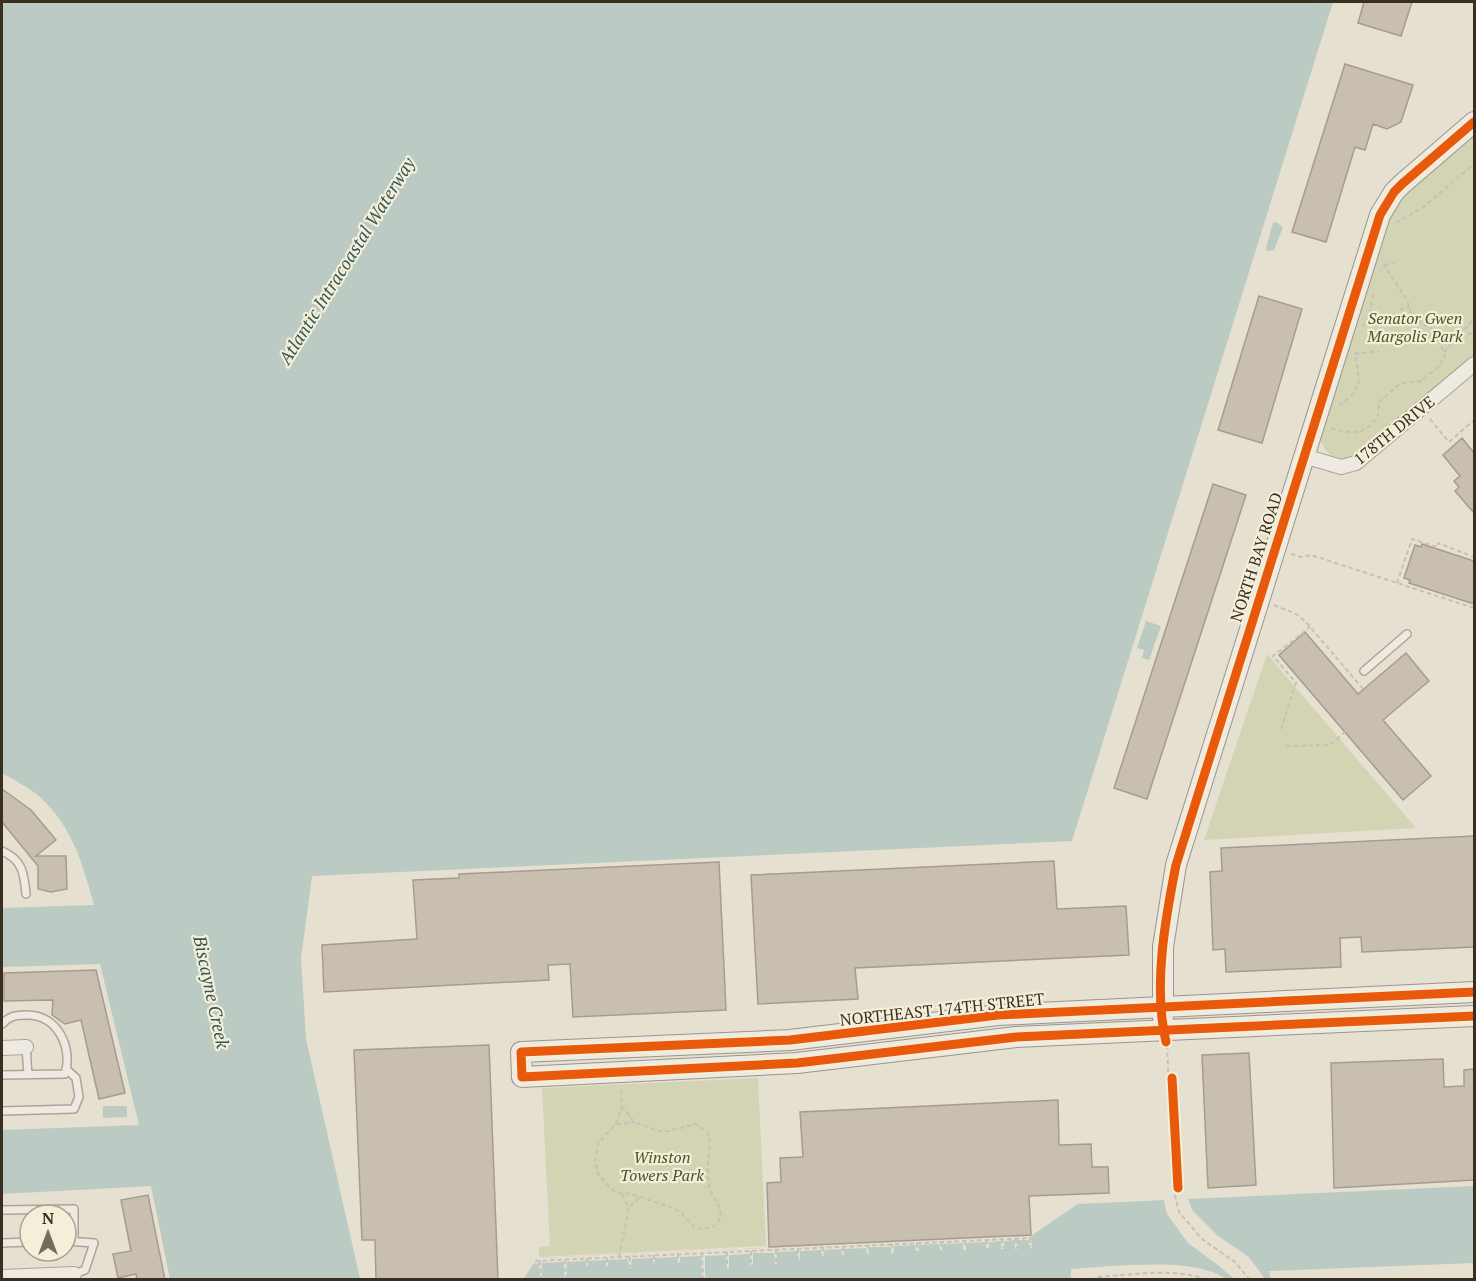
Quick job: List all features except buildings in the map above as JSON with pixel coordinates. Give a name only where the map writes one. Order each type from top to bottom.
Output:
[{"type":"street","name":"NORTH BAY ROAD","points":[[1165,1036],[1162,1007],[1163,946],[1176,865],[1380,215],[1386,203],[1402,184],[1474,122]]},
{"type":"street","name":"178TH DRIVE","points":[[1304,456],[1341,467],[1356,463],[1474,364]]},
{"type":"street","name":"NORTHEAST 174TH STREET","points":[[1474,992],[995,1015],[865,1036],[790,1040],[612,1064],[522,1077],[521,1052],[612,1064],[792,1063],[850,1053],[1065,1035],[1165,1036],[1283,1025],[1474,1016]]},
{"type":"street","points":[[1349,998],[1350,1022]]},
{"type":"street","points":[[1282,1002],[1283,1025]]},
{"type":"street","points":[[2,1048],[26,1047]]},
{"type":"street","points":[[2,1276],[79,1276]]},
{"type":"lane","points":[[1364,671],[1407,634]]},
{"type":"lane","points":[[2,851],[20,863],[26,894]]},
{"type":"lane","points":[[1064,1011],[1065,1035]]},
{"type":"lane","points":[[2,1024],[7,1018],[17,1015],[37,1015],[49,1022],[62,1034],[67,1046],[68,1063],[64,1074],[2,1075]]},
{"type":"lane","points":[[790,1040],[792,1063]]},
{"type":"lane","points":[[26,1047],[28,1075]]},
{"type":"lane","points":[[2,1111],[74,1109],[79,1097],[76,1078],[66,1069]]},
{"type":"lane","points":[[2,1209],[18,1209]]},
{"type":"lane","points":[[2,1243],[18,1242]]},
{"type":"lane","points":[[78,1242],[94,1244],[85,1270],[79,1276]]},
{"type":"path","points":[[1312,13],[1316,2]]},
{"type":"path","points":[[1393,225],[1417,212],[1474,164]]},
{"type":"path","points":[[1429,202],[1431,206]]},
{"type":"path","points":[[1381,257],[1407,300],[1412,318]]},
{"type":"path","points":[[1380,273],[1384,265],[1394,262]]},
{"type":"path","points":[[1362,328],[1369,317],[1375,286]]},
{"type":"path","points":[[1400,310],[1409,307]]},
{"type":"path","points":[[1331,428],[1347,433],[1358,433],[1366,429],[1378,416],[1379,402],[1401,383],[1420,381],[1441,364],[1445,356],[1437,331],[1412,318],[1397,318]]},
{"type":"path","points":[[1444,352],[1474,319]]},
{"type":"path","points":[[1423,340],[1437,331]]},
{"type":"path","points":[[1461,333],[1474,334]]},
{"type":"path","points":[[1338,406],[1354,393],[1359,380],[1355,354],[1357,343]]},
{"type":"path","points":[[1355,354],[1379,351]]},
{"type":"path","points":[[1430,419],[1453,446]]},
{"type":"path","points":[[1449,442],[1474,420]]},
{"type":"path","points":[[1397,583],[1412,539],[1437,547],[1438,543],[1474,557]]},
{"type":"path","points":[[1289,554],[1301,557],[1311,555],[1474,608]]},
{"type":"path","points":[[1274,605],[1296,614],[1310,627],[1363,689]]},
{"type":"path","points":[[1281,729],[1296,682],[1273,656],[1310,627]]},
{"type":"path","points":[[1286,746],[1330,745],[1345,732]]},
{"type":"path","points":[[1165,1036],[1178,1188]]},
{"type":"path","points":[[612,1064],[622,1106],[634,1122]]},
{"type":"path","points":[[1170,1077],[1173,1188],[1179,1212],[1202,1239],[1235,1262],[1250,1280]]},
{"type":"path","points":[[615,1125],[634,1122],[659,1131],[669,1131],[696,1124],[708,1132],[710,1191],[720,1209],[720,1219],[713,1227],[695,1228],[673,1208],[631,1194],[615,1192],[599,1176],[595,1162],[597,1143],[615,1125],[622,1106]]},
{"type":"path","points":[[622,1194],[629,1208]]},
{"type":"path","points":[[620,1257],[629,1208],[640,1197]]},
{"type":"path","points":[[535,1261],[1030,1238],[1030,1247]]},
{"type":"path","points":[[1002,1239],[1003,1248]]},
{"type":"path","points":[[1016,1239],[1017,1248]]},
{"type":"path","points":[[987,1240],[987,1247]]},
{"type":"path","points":[[965,1241],[965,1248]]},
{"type":"path","points":[[941,1242],[941,1249]]},
{"type":"path","points":[[917,1243],[917,1250]]},
{"type":"path","points":[[892,1244],[892,1252]]},
{"type":"path","points":[[868,1245],[868,1253]]},
{"type":"path","points":[[843,1246],[843,1254]]},
{"type":"path","points":[[823,1247],[823,1255]]},
{"type":"path","points":[[798,1249],[798,1258]]},
{"type":"path","points":[[776,1250],[776,1263]]},
{"type":"path","points":[[751,1251],[751,1264]]},
{"type":"path","points":[[727,1252],[727,1267]]},
{"type":"path","points":[[702,1253],[703,1280]]},
{"type":"path","points":[[678,1254],[678,1262]]},
{"type":"path","points":[[654,1255],[654,1263]]},
{"type":"path","points":[[630,1257],[630,1267]]},
{"type":"path","points":[[587,1258],[587,1266]]},
{"type":"path","points":[[607,1258],[607,1265]]},
{"type":"path","points":[[565,1260],[566,1280]]},
{"type":"path","points":[[540,1261],[541,1280]]},
{"type":"path","points":[[1091,1280],[1098,1277],[1127,1275],[1182,1274],[1207,1280]]},
{"type":"path","points":[[1125,1280],[1127,1275]]},
{"type":"green space","name":"Senator Gwen Margolis Park","points":[[1474,130],[1474,356],[1357,454],[1344,459],[1332,456],[1323,446],[1319,433],[1391,207]]},
{"type":"green space","points":[[1267,654],[1416,828],[1204,840]]},
{"type":"green space","name":"Winston Towers Park","points":[[758,1078],[766,1246],[539,1257],[539,1247],[550,1246],[542,1088]]},
{"type":"water","points":[[2,2],[1333,2],[1072,841],[312,876],[301,958],[306,1039],[360,1279],[170,1279],[151,1186],[2,1194],[2,1130],[139,1125],[100,964],[2,967],[2,908],[94,905],[81,861],[61,822],[37,794],[2,773]]},
{"type":"water","points":[[1276,222],[1283,227],[1274,250],[1267,251],[1273,223]]},
{"type":"water","points":[[1146,621],[1161,626],[1149,660],[1142,658],[1144,650],[1137,648]]},
{"type":"water","points":[[103,1106],[127,1106],[127,1117],[103,1118]]},
{"type":"water","points":[[1474,1186],[1474,1263],[1269,1271],[1271,1280],[1226,1279],[1194,1267],[1129,1265],[1071,1269],[1071,1280],[523,1280],[537,1258],[1031,1236],[1078,1204]]},
{"type":"pier","points":[[1187,1196],[1192,1210],[1218,1236],[1249,1257],[1265,1279],[1234,1279],[1188,1243],[1167,1214],[1163,1197]]},
{"type":"pier","points":[[1031,1236],[1032,1248],[1030,1249],[1028,1240],[1017,1240],[1017,1249],[1015,1249],[1015,1240],[1004,1241],[1004,1249],[1001,1249],[1001,1241],[989,1242],[989,1248],[986,1248],[986,1242],[966,1243],[966,1250],[963,1250],[963,1243],[942,1244],[942,1250],[939,1244],[918,1245],[919,1251],[916,1251],[915,1245],[894,1246],[894,1253],[891,1253],[891,1247],[869,1247],[869,1254],[866,1248],[844,1249],[844,1255],[841,1249],[824,1250],[824,1256],[821,1250],[800,1251],[800,1259],[798,1259],[797,1251],[777,1252],[777,1264],[775,1264],[774,1253],[753,1253],[753,1264],[750,1265],[750,1254],[729,1255],[729,1269],[727,1269],[726,1255],[705,1256],[705,1279],[702,1279],[701,1256],[680,1257],[680,1263],[677,1257],[655,1258],[653,1264],[653,1258],[632,1259],[631,1268],[629,1268],[628,1259],[608,1260],[608,1266],[606,1266],[606,1260],[588,1261],[588,1266],[586,1266],[586,1261],[567,1262],[567,1280],[564,1279],[564,1262],[542,1263],[542,1280],[539,1263],[533,1264],[537,1258]]},
{"type":"cycle path","points":[[1166,1042],[1162,1021],[1162,954],[1176,865],[1380,215],[1394,192],[1402,184],[1474,122]]},
{"type":"cycle path","points":[[1474,992],[998,1015],[790,1040],[521,1052],[522,1077],[797,1063],[1016,1037],[1474,1016]]},
{"type":"cycle path","points":[[1172,1078],[1178,1188]]},
{"type":"water label","name":"Atlantic Intracoastal Waterway","points":[[347,261]]},
{"type":"water label","name":"Biscayne Creek","points":[[211,992]]}]
